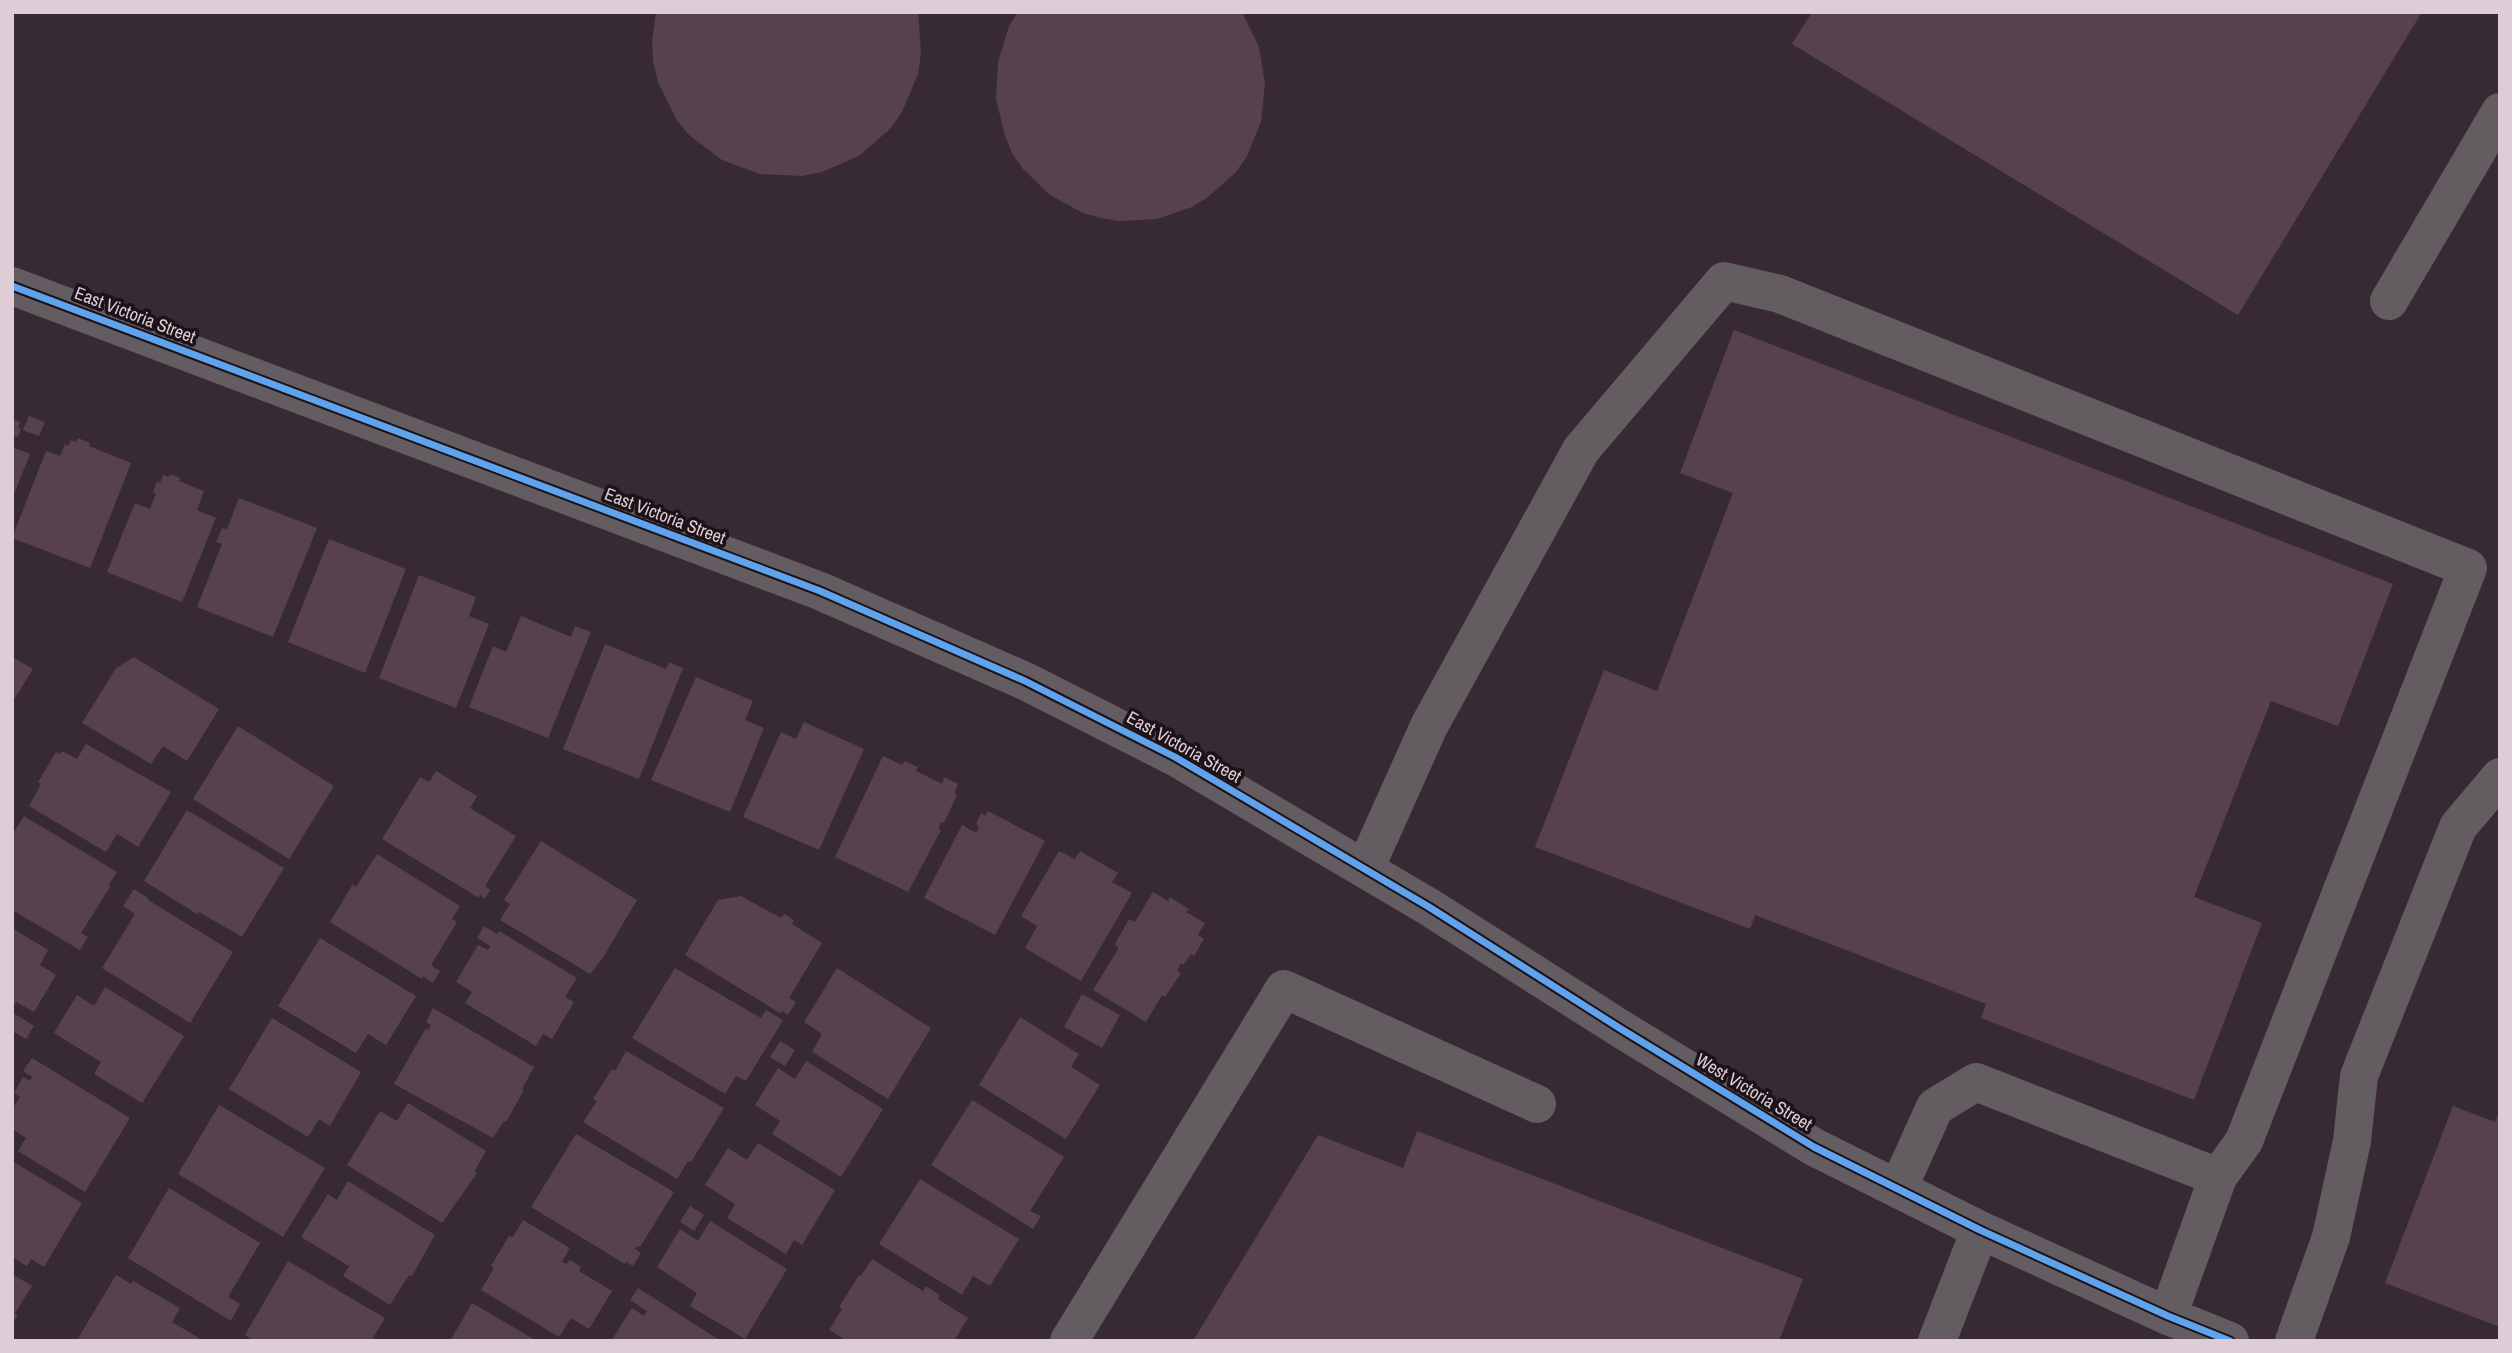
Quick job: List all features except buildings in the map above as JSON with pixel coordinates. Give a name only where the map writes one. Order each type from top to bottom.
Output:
[{"type":"street","points":[[2389,301],[2500,112]]},
{"type":"street","points":[[1365,869],[1429,726],[1581,450],[1724,281],[1780,294],[2468,568],[2244,1142],[2218,1177],[2168,1316]]},
{"type":"street","name":"East Victoria Street","points":[[12,286],[820,591],[1037,687],[1175,758],[1285,824]]},
{"type":"street","points":[[2294,1341],[2331,1237],[2352,1141],[2359,1076],[2458,827],[2500,777]]},
{"type":"street","name":"West Victoria Street","points":[[1285,824],[1429,907],[1620,1030],[1814,1147],[1980,1230],[2168,1316],[2230,1341]]},
{"type":"street","points":[[1069,1341],[1284,989],[1537,1104]]},
{"type":"street","points":[[1898,1189],[1935,1107],[1976,1082],[2218,1177]]},
{"type":"street","points":[[1937,1341],[1980,1230]]},
{"type":"cycle path","points":[[12,286],[820,591],[1025,681],[1175,757],[1429,907],[1814,1147],[1980,1230],[2168,1316],[2230,1341]]}]
